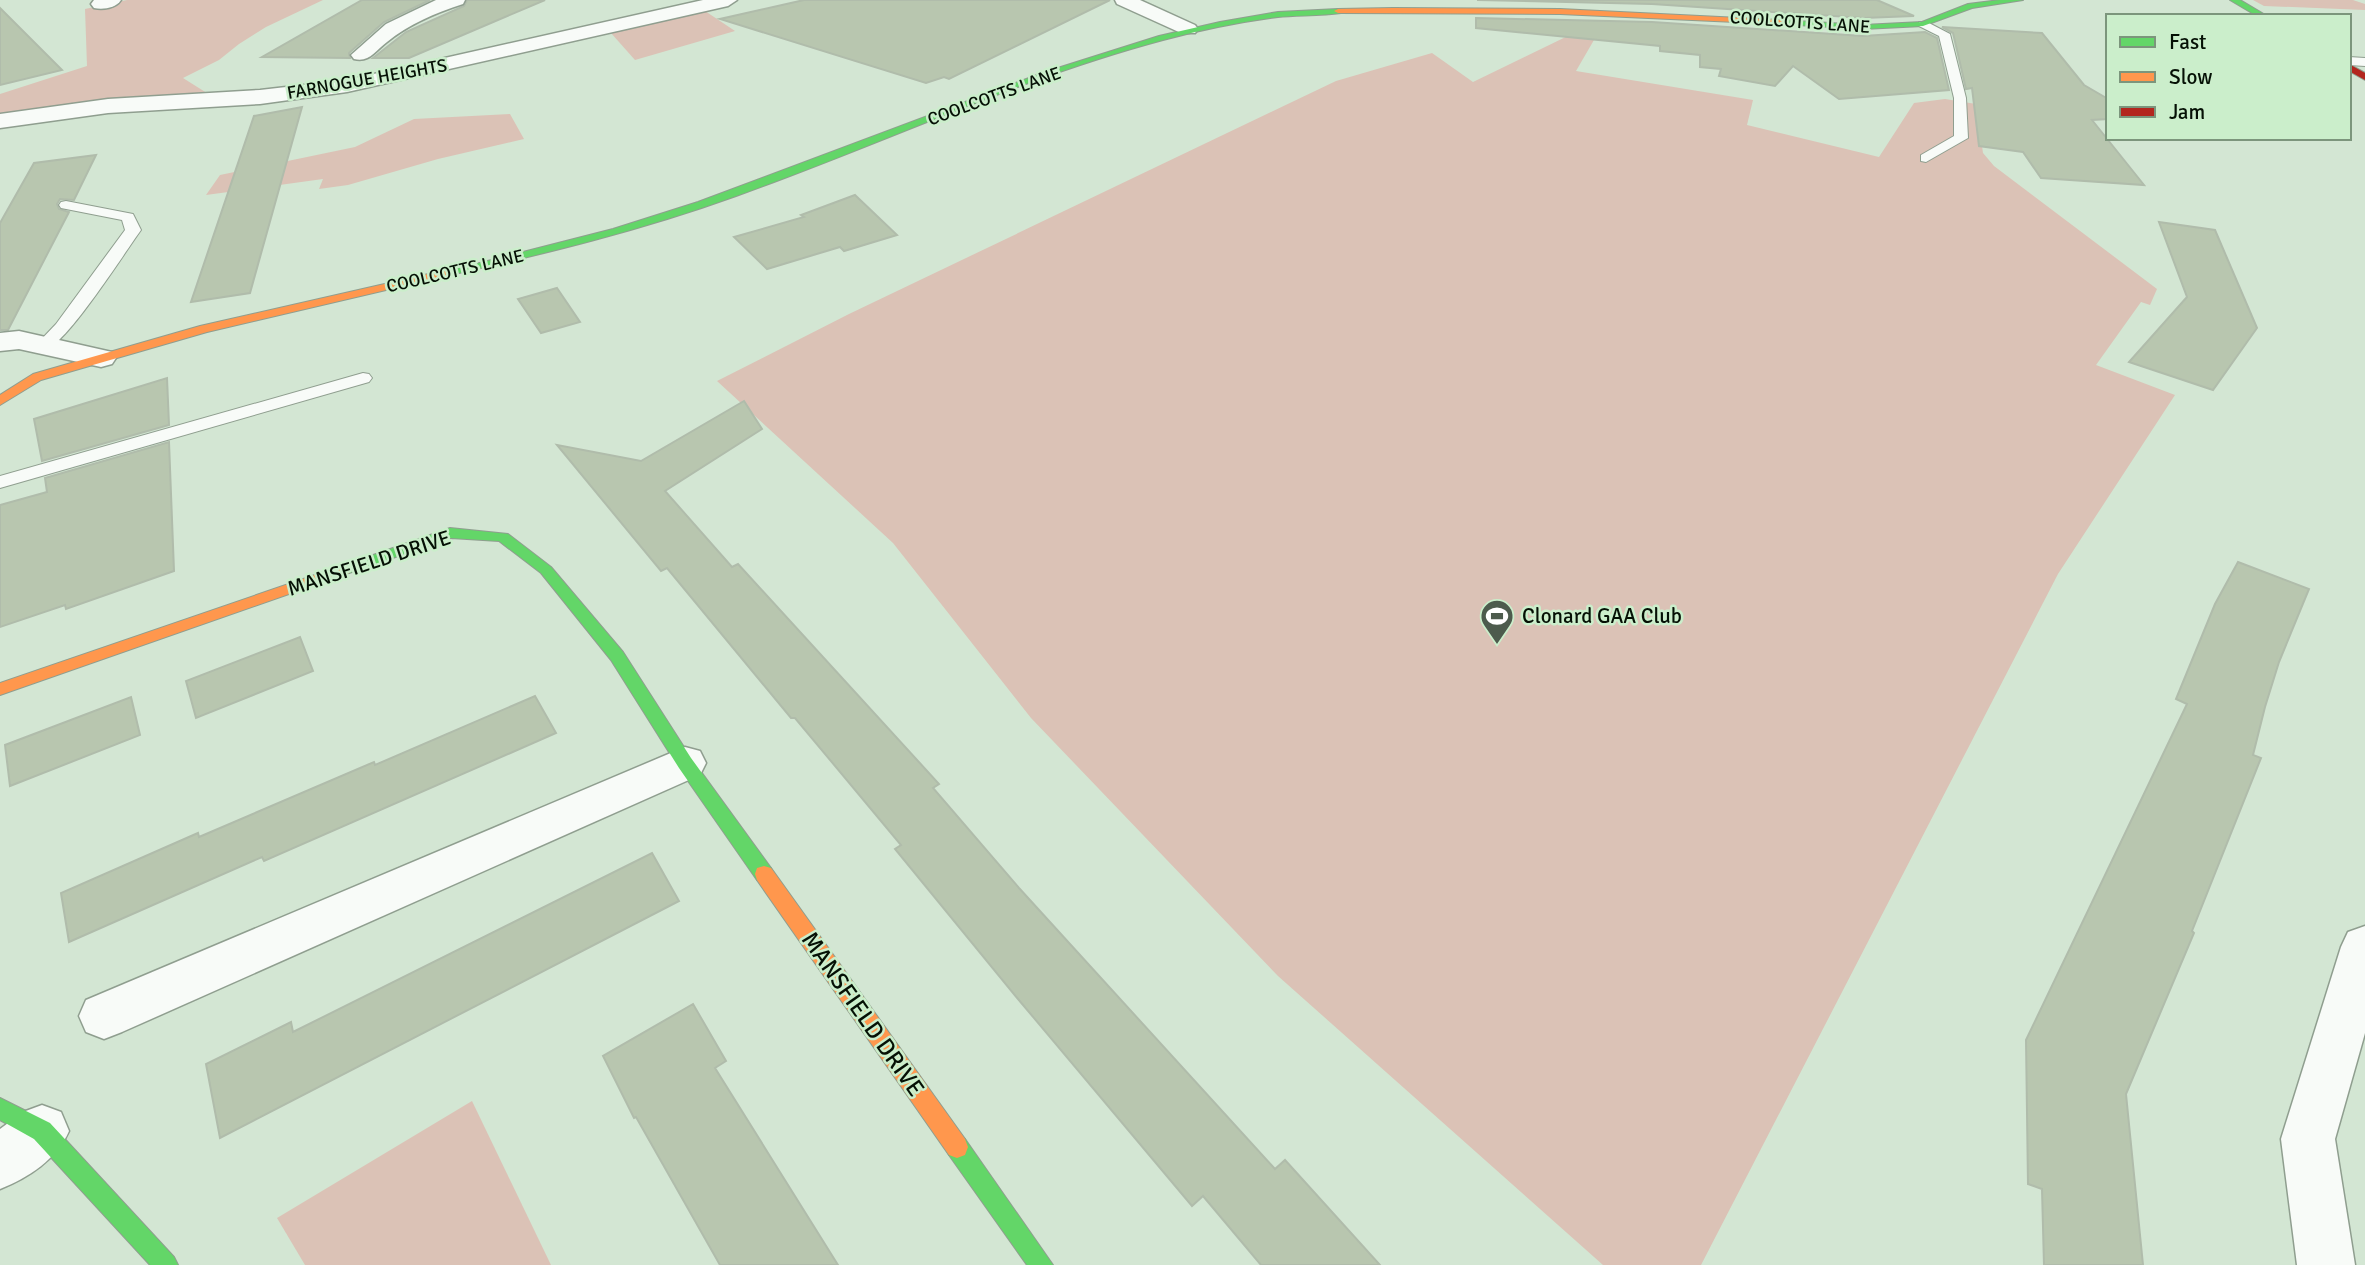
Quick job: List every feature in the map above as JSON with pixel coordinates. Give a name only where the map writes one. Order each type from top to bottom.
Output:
[{"type":"street","points":[[393,54],[361,55],[378,37],[419,13],[456,0]]},
{"type":"street","name":"FARNOGUE HEIGHTS","points":[[0,121],[108,106],[252,97],[347,86],[727,0]]},
{"type":"street","points":[[1124,0],[1188,29]]},
{"type":"street","name":"COOLCOTTS LANE","points":[[0,401],[37,377],[204,329],[524,255],[642,223],[744,189],[1072,67],[1188,29],[1299,11],[1433,9],[1652,13],[1863,27],[1923,24],[1971,6],[2019,0]]},
{"type":"street","points":[[2234,0],[2259,14]]},
{"type":"street","points":[[0,342],[19,340],[101,358]]},
{"type":"street","name":"MANSFIELD DRIVE","points":[[0,689],[450,533],[503,537],[547,570],[617,656],[685,763],[1041,1265]]},
{"type":"street","points":[[104,1016],[685,763]]},
{"type":"street","points":[[2326,1265],[2308,1139],[2365,947]]},
{"type":"street","points":[[0,1162],[21,1120],[166,1265]]},
{"type":"lane","points":[[1923,24],[1944,34],[1960,98],[1961,138],[1926,158]]},
{"type":"lane","points":[[45,345],[62,328],[133,230],[128,217],[66,205]]},
{"type":"lane","points":[[0,482],[363,379]]},
{"type":"shaded area","points":[[127,0],[323,0],[266,27],[219,60],[183,78],[210,95],[0,115],[0,94],[87,66],[85,9]]},
{"type":"shaded area","points":[[2253,0],[2353,0],[2365,4],[2365,10],[2264,6]]},
{"type":"shaded area","points":[[705,11],[735,31],[635,60],[611,33]]},
{"type":"shaded area","name":"Clonard GAA Club","points":[[1584,20],[1605,21],[1576,71],[1753,100],[1747,125],[1879,157],[1914,103],[1945,99],[1976,104],[1983,153],[1994,166],[2157,289],[2150,305],[2141,302],[2096,365],[2175,395],[2058,574],[1701,1265],[1603,1265],[1278,976],[1031,718],[893,543],[717,381],[849,314],[1336,81],[1432,53],[1473,82],[1578,31]]},
{"type":"shaded area","points":[[510,114],[524,139],[438,159],[348,185],[319,189],[323,179],[206,195],[220,175],[355,147],[414,119]]},
{"type":"shaded area","points":[[472,1101],[551,1265],[305,1265],[277,1218]]},
{"type":"building","points":[[362,0],[430,0],[384,22],[349,53],[350,58],[262,57]]},
{"type":"building","points":[[467,0],[545,0],[409,58],[373,58],[406,32],[464,6]]},
{"type":"building","points":[[804,0],[1110,0],[949,79],[944,77],[926,83],[720,19]]},
{"type":"building","points":[[1477,0],[1877,0],[1914,16],[1863,18],[1652,4]]},
{"type":"building","points":[[0,8],[62,70],[0,85]]},
{"type":"building","points":[[1476,18],[1652,22],[1863,36],[1925,32],[1937,38],[1949,90],[1839,99],[1793,66],[1775,86],[1719,76],[1721,69],[1700,67],[1700,55],[1660,51],[1660,46],[1476,28]]},
{"type":"building","points":[[1942,27],[2042,33],[2084,85],[2106,98],[2106,119],[2092,120],[2144,185],[2041,178],[2023,152],[1979,146],[1972,88],[1966,89],[1953,33]]},
{"type":"building","points":[[302,107],[250,293],[191,302],[254,116]]},
{"type":"building","points":[[96,155],[74,200],[60,199],[57,204],[59,209],[69,212],[8,330],[0,330],[0,223],[34,163]]},
{"type":"building","points":[[855,195],[897,235],[844,251],[840,247],[767,269],[734,237],[804,217],[801,215]]},
{"type":"building","points":[[2159,222],[2215,230],[2257,328],[2213,390],[2129,362],[2187,297]]},
{"type":"building","points":[[557,288],[580,322],[541,333],[518,299]]},
{"type":"building","points":[[167,378],[169,425],[42,461],[34,419]]},
{"type":"building","points":[[744,401],[762,429],[665,491],[732,567],[738,564],[939,784],[933,788],[1019,888],[1275,1169],[1285,1160],[1380,1265],[1261,1265],[1203,1196],[1192,1206],[895,849],[901,845],[667,568],[661,571],[557,445],[641,461]]},
{"type":"building","points":[[169,442],[174,571],[66,609],[65,605],[0,627],[0,505],[47,492],[45,478]]},
{"type":"building","points":[[2238,562],[2309,589],[2279,662],[2265,707],[2253,755],[2261,758],[2192,931],[2194,933],[2126,1094],[2143,1265],[2044,1265],[2042,1189],[2028,1184],[2026,1040],[2187,704],[2176,699],[2215,604]]},
{"type":"building","points":[[300,637],[313,671],[196,718],[186,681]]},
{"type":"building","points":[[535,696],[556,733],[264,861],[262,857],[69,942],[61,893],[198,833],[199,837]]},
{"type":"building","points":[[131,697],[140,735],[10,786],[5,745]]},
{"type":"building","points":[[652,853],[679,901],[220,1138],[206,1064],[291,1022],[293,1032]]},
{"type":"building","points":[[693,1004],[726,1061],[715,1068],[838,1265],[720,1265],[636,1117],[634,1118],[603,1056]]},
{"type":"traffic: fast","points":[[1781,22],[1863,27],[1923,24],[1971,6],[2019,0]]},
{"type":"traffic: fast","points":[[2234,0],[2259,14]]},
{"type":"traffic: fast","points":[[446,273],[568,244],[671,215],[1048,74],[1162,38],[1220,24],[1278,15],[1338,11]]},
{"type":"traffic: fast","points":[[344,570],[450,533],[503,537],[546,570],[617,656],[685,763],[764,874]]},
{"type":"traffic: fast","points":[[0,1108],[42,1131],[166,1265]]},
{"type":"traffic: fast","points":[[957,1147],[1041,1265]]},
{"type":"traffic: slow","points":[[1338,11],[1560,12],[1781,22]]},
{"type":"traffic: slow","points":[[0,401],[37,377],[204,329],[446,273]]},
{"type":"traffic: slow","points":[[0,689],[344,570]]},
{"type":"traffic: slow","points":[[764,874],[957,1147]]},
{"type":"traffic: jam","points":[[2351,68],[2365,77]]},
{"type":"place","name":"Clonard GAA Club","points":[[1497,646]]}]
